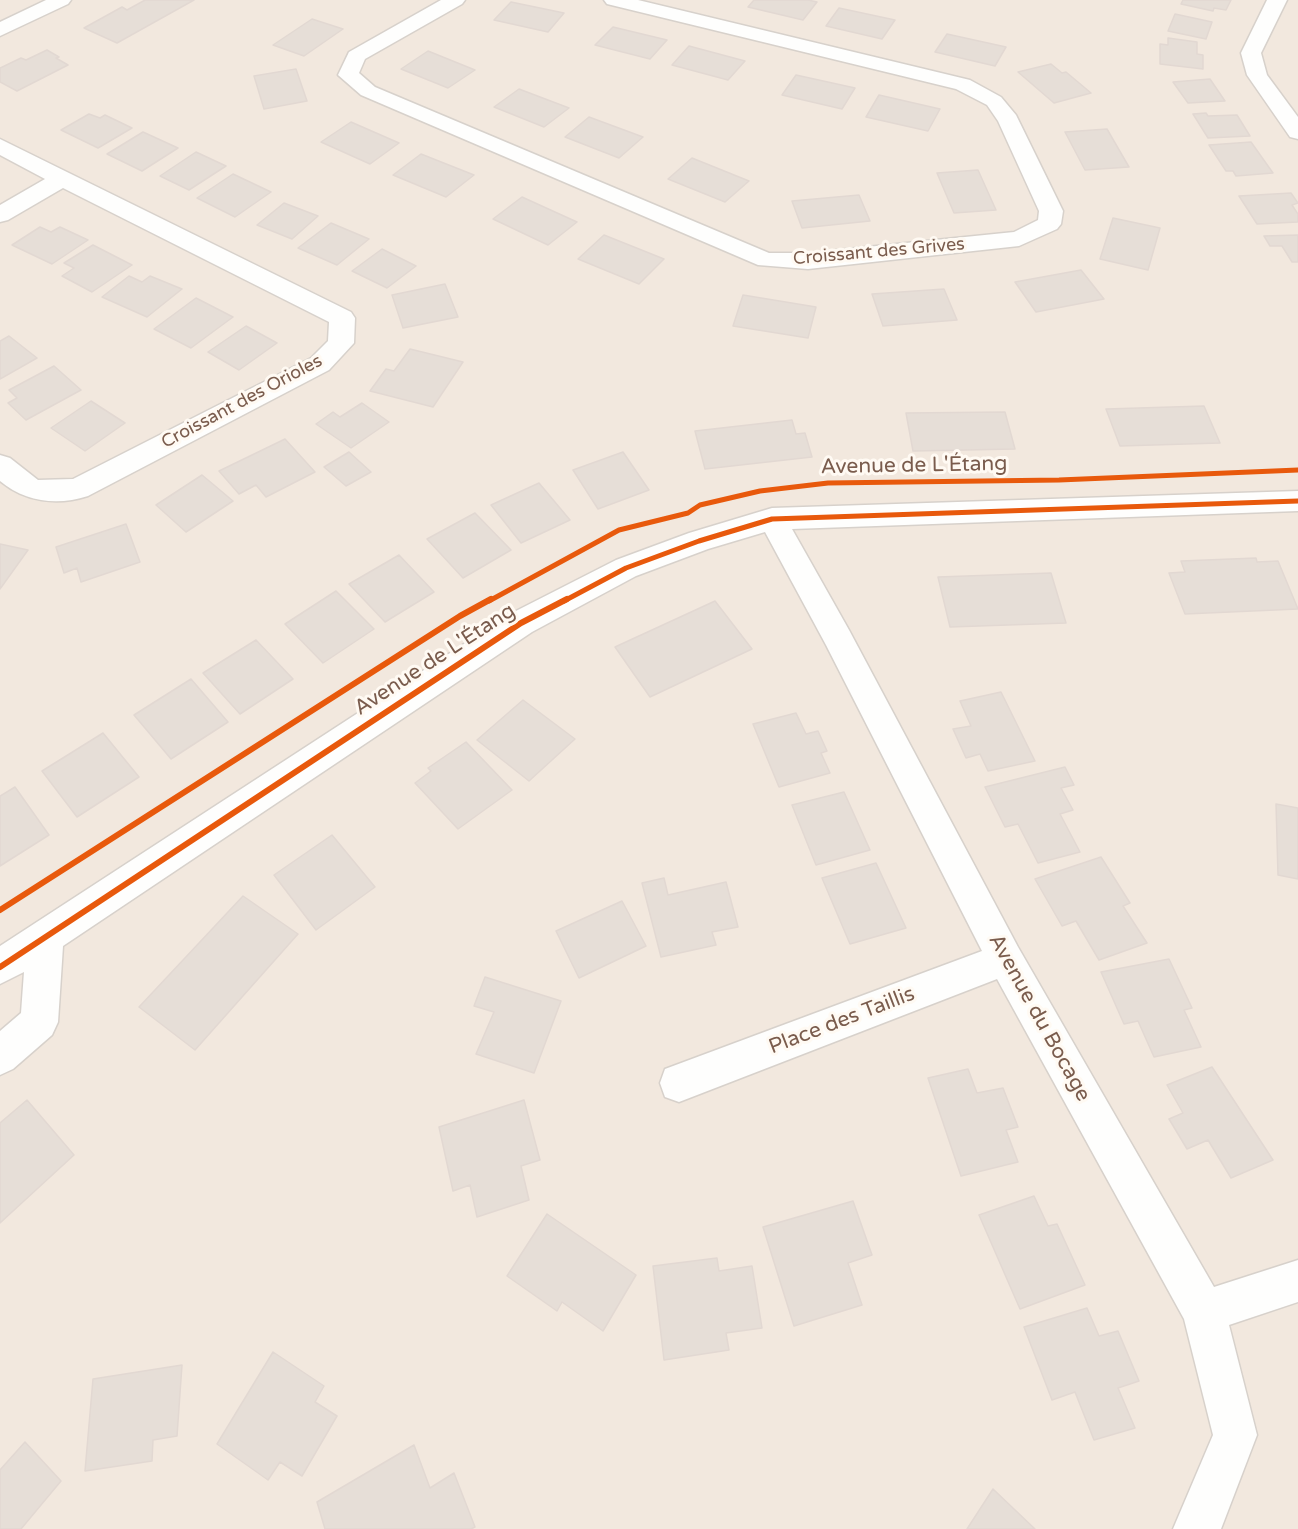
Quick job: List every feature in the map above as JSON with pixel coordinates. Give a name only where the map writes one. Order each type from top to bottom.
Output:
[{"type":"street","points":[[0,30],[61,0]]},
{"type":"street","name":"Croissant des Grives","points":[[455,0],[356,56],[348,75],[368,91],[766,260],[808,261],[1019,239],[1049,224],[1051,211],[1008,120],[994,101],[963,84],[614,0]]},
{"type":"street","points":[[1277,0],[1251,53],[1257,75],[1298,132]]},
{"type":"street","name":"Croissant des Orioles","points":[[0,146],[342,318],[341,343],[320,364],[78,489],[44,492],[18,483],[0,465]]},
{"type":"street","points":[[0,214],[62,179]]},
{"type":"street","name":"Avenue de L'Étang","points":[[0,967],[521,623],[626,568],[699,541],[772,519],[1298,501]]},
{"type":"street","name":"Avenue du Bocage","points":[[772,519],[838,639],[1005,959],[1204,1312],[1235,1435],[1196,1529]]},
{"type":"street","points":[[0,1056],[39,1022],[45,938]]},
{"type":"street","name":"Place des Taillis","points":[[679,1083],[1005,959]]},
{"type":"street","points":[[1204,1312],[1298,1281]]},
{"type":"shaded area","points":[[0,0],[1298,0],[1298,1529],[0,1529]]},
{"type":"building","points":[[145,0],[194,0],[117,43],[84,28],[122,7],[127,10]]},
{"type":"building","points":[[754,0],[817,2],[803,20],[748,7]]},
{"type":"building","points":[[1183,0],[1231,0],[1226,10],[1214,8],[1213,11],[1181,4]]},
{"type":"building","points":[[511,2],[564,13],[548,32],[494,20]]},
{"type":"building","points":[[839,8],[895,20],[882,39],[826,26]]},
{"type":"building","points":[[1175,14],[1212,22],[1206,39],[1168,31]]},
{"type":"building","points":[[312,19],[343,29],[304,56],[273,45]]},
{"type":"building","points":[[613,27],[667,40],[650,59],[595,45]]},
{"type":"building","points":[[947,34],[1006,47],[995,66],[935,52]]},
{"type":"building","points":[[1168,38],[1197,42],[1197,54],[1203,55],[1203,69],[1160,64],[1160,44],[1168,45]]},
{"type":"building","points":[[689,46],[745,61],[728,80],[672,65]]},
{"type":"building","points":[[47,50],[68,65],[17,91],[0,82],[0,68],[21,58],[26,60]]},
{"type":"building","points":[[428,51],[475,70],[448,88],[401,69]]},
{"type":"building","points":[[1051,64],[1062,73],[1066,72],[1091,93],[1054,103],[1018,72]]},
{"type":"building","points":[[296,69],[307,101],[264,109],[254,76]]},
{"type":"building","points":[[796,75],[855,88],[842,109],[782,95]]},
{"type":"building","points":[[1210,79],[1225,101],[1188,103],[1173,82]]},
{"type":"building","points":[[519,89],[569,108],[544,127],[494,107]]},
{"type":"building","points":[[879,95],[940,109],[928,131],[866,117]]},
{"type":"building","points":[[1206,113],[1208,116],[1237,115],[1250,136],[1208,138],[1193,114]]},
{"type":"building","points":[[89,114],[100,118],[105,115],[132,128],[98,148],[61,130]]},
{"type":"building","points":[[589,117],[643,137],[619,158],[565,137]]},
{"type":"building","points":[[351,122],[399,143],[370,164],[321,142]]},
{"type":"building","points":[[1107,129],[1129,167],[1085,170],[1065,132]]},
{"type":"building","points":[[143,132],[178,148],[142,171],[107,154]]},
{"type":"building","points":[[1251,142],[1273,173],[1236,176],[1233,171],[1226,171],[1209,145]]},
{"type":"building","points":[[196,152],[226,166],[189,190],[160,176]]},
{"type":"building","points":[[421,154],[474,175],[446,197],[393,175]]},
{"type":"building","points":[[692,158],[749,181],[725,202],[668,179]]},
{"type":"building","points":[[978,170],[996,210],[954,213],[937,173]]},
{"type":"building","points":[[233,174],[271,192],[235,217],[197,198]]},
{"type":"building","points":[[1291,193],[1298,203],[1292,205],[1298,214],[1298,222],[1257,224],[1239,196]]},
{"type":"building","points":[[859,195],[870,221],[802,228],[792,201]]},
{"type":"building","points":[[522,197],[577,222],[548,245],[493,219]]},
{"type":"building","points":[[284,203],[318,216],[292,239],[257,225]]},
{"type":"building","points":[[1113,218],[1160,228],[1148,270],[1100,259]]},
{"type":"building","points":[[331,223],[369,239],[337,265],[298,248]]},
{"type":"building","points":[[40,227],[51,232],[60,227],[88,240],[52,264],[12,245]]},
{"type":"building","points":[[604,235],[664,259],[639,284],[578,259]]},
{"type":"building","points":[[1298,235],[1298,262],[1292,262],[1282,246],[1270,246],[1264,236]]},
{"type":"building","points":[[93,245],[132,265],[92,292],[62,276],[74,268],[64,263]]},
{"type":"building","points":[[382,249],[416,266],[387,288],[352,271]]},
{"type":"building","points":[[1081,270],[1104,299],[1036,312],[1015,282]]},
{"type":"building","points":[[129,276],[142,282],[150,276],[182,289],[147,317],[102,297]]},
{"type":"building","points":[[445,284],[458,317],[403,328],[392,295]]},
{"type":"building","points":[[944,289],[957,320],[883,326],[872,294]]},
{"type":"building","points":[[743,295],[816,307],[808,338],[733,326]]},
{"type":"building","points":[[196,298],[233,317],[191,348],[154,329]]},
{"type":"building","points":[[246,326],[277,343],[239,370],[208,352]]},
{"type":"building","points":[[9,336],[37,358],[0,379],[0,341]]},
{"type":"building","points":[[410,349],[463,362],[433,407],[370,391],[386,369],[394,371]]},
{"type":"building","points":[[54,366],[81,390],[26,420],[8,403],[17,398],[9,390]]},
{"type":"building","points":[[91,401],[125,423],[85,451],[51,428]]},
{"type":"building","points":[[362,403],[389,422],[351,448],[316,424],[333,412],[340,417]]},
{"type":"building","points":[[1204,406],[1220,443],[1120,446],[1106,409]]},
{"type":"building","points":[[1005,412],[1015,449],[913,451],[906,413]]},
{"type":"building","points":[[792,420],[796,434],[805,433],[812,457],[705,469],[695,431]]},
{"type":"building","points":[[285,439],[315,472],[266,497],[256,485],[239,494],[219,471]]},
{"type":"building","points":[[349,452],[371,472],[346,486],[324,467]]},
{"type":"building","points":[[623,452],[649,490],[598,509],[573,470]]},
{"type":"building","points":[[202,475],[233,501],[186,532],[156,505]]},
{"type":"building","points":[[539,483],[570,520],[521,543],[491,505]]},
{"type":"building","points":[[475,513],[511,550],[463,578],[427,539]]},
{"type":"building","points":[[126,524],[140,562],[81,582],[77,568],[64,573],[56,547]]},
{"type":"building","points":[[0,544],[28,550],[0,589]]},
{"type":"building","points":[[399,555],[434,592],[385,622],[349,584]]},
{"type":"building","points":[[1256,558],[1257,562],[1278,561],[1298,609],[1185,614],[1169,573],[1185,572],[1181,561]]},
{"type":"building","points":[[1051,573],[1066,623],[950,627],[938,577]]},
{"type":"building","points":[[336,591],[374,629],[323,663],[285,624]]},
{"type":"building","points":[[715,601],[752,649],[650,697],[615,647]]},
{"type":"building","points":[[256,640],[293,679],[240,714],[203,673]]},
{"type":"building","points":[[191,679],[228,722],[171,759],[134,715]]},
{"type":"building","points":[[1001,692],[1035,761],[988,771],[980,754],[966,758],[953,729],[971,726],[960,701]]},
{"type":"building","points":[[523,700],[575,739],[529,781],[477,740]]},
{"type":"building","points":[[796,713],[806,734],[818,731],[827,751],[821,753],[830,773],[779,787],[753,724]]},
{"type":"building","points":[[103,733],[139,777],[77,817],[42,771]]},
{"type":"building","points":[[466,742],[512,790],[458,829],[415,783],[431,771],[428,768]]},
{"type":"building","points":[[1065,767],[1074,785],[1061,788],[1073,810],[1060,814],[1080,852],[1038,863],[1018,824],[1005,827],[985,787]]},
{"type":"building","points":[[15,787],[49,835],[0,866],[0,796]]},
{"type":"building","points":[[844,792],[870,850],[816,865],[792,805]]},
{"type":"building","points":[[1276,804],[1298,808],[1298,879],[1278,875]]},
{"type":"building","points":[[332,835],[375,887],[316,930],[274,875]]},
{"type":"building","points":[[1101,857],[1130,903],[1123,906],[1147,943],[1099,960],[1076,921],[1062,926],[1035,879]]},
{"type":"building","points":[[876,863],[906,928],[850,944],[822,878]]},
{"type":"building","points":[[664,878],[668,895],[726,882],[738,927],[712,932],[716,945],[661,957],[642,883]]},
{"type":"building","points":[[243,896],[298,934],[195,1050],[139,1007]]},
{"type":"building","points":[[622,901],[646,946],[579,978],[556,931]]},
{"type":"building","points":[[1169,959],[1192,1008],[1184,1010],[1201,1047],[1154,1057],[1138,1021],[1124,1024],[1101,972]]},
{"type":"building","points":[[485,977],[561,1001],[534,1073],[476,1054],[494,1012],[474,1006]]},
{"type":"building","points":[[1212,1067],[1273,1160],[1231,1178],[1208,1140],[1187,1149],[1169,1119],[1183,1113],[1167,1085]]},
{"type":"building","points":[[968,1069],[977,1093],[1003,1088],[1018,1127],[1006,1130],[1018,1162],[961,1176],[928,1078]]},
{"type":"building","points":[[27,1100],[74,1155],[0,1223],[0,1123]]},
{"type":"building","points":[[524,1100],[540,1160],[521,1166],[529,1200],[477,1217],[470,1185],[453,1191],[439,1127]]},
{"type":"building","points":[[1034,1196],[1048,1226],[1057,1224],[1085,1285],[1020,1309],[979,1215]]},
{"type":"building","points":[[853,1201],[872,1255],[848,1263],[862,1305],[794,1326],[763,1227]]},
{"type":"building","points":[[547,1214],[636,1275],[603,1331],[562,1302],[557,1311],[507,1276]]},
{"type":"building","points":[[717,1258],[719,1271],[752,1266],[762,1328],[726,1333],[729,1350],[664,1360],[653,1266]]},
{"type":"building","points":[[1087,1308],[1099,1336],[1118,1331],[1139,1381],[1118,1388],[1135,1428],[1094,1440],[1075,1392],[1052,1400],[1024,1327]]},
{"type":"building","points":[[273,1352],[324,1386],[315,1402],[337,1416],[302,1476],[280,1462],[268,1480],[217,1444]]},
{"type":"building","points":[[182,1365],[177,1436],[153,1440],[152,1461],[85,1471],[93,1379]]},
{"type":"building","points":[[25,1442],[61,1481],[21,1529],[0,1529],[0,1470]]},
{"type":"building","points":[[414,1445],[430,1488],[454,1473],[475,1527],[471,1529],[325,1529],[317,1502]]},
{"type":"building","points":[[993,1489],[1035,1529],[967,1529]]},
{"type":"cycle path","points":[[0,910],[460,616],[619,530],[688,513],[700,505],[760,491],[828,483],[1059,480],[1298,470]]},
{"type":"cycle path","points":[[0,967],[521,623],[626,568],[699,541],[772,519],[1298,501]]}]
